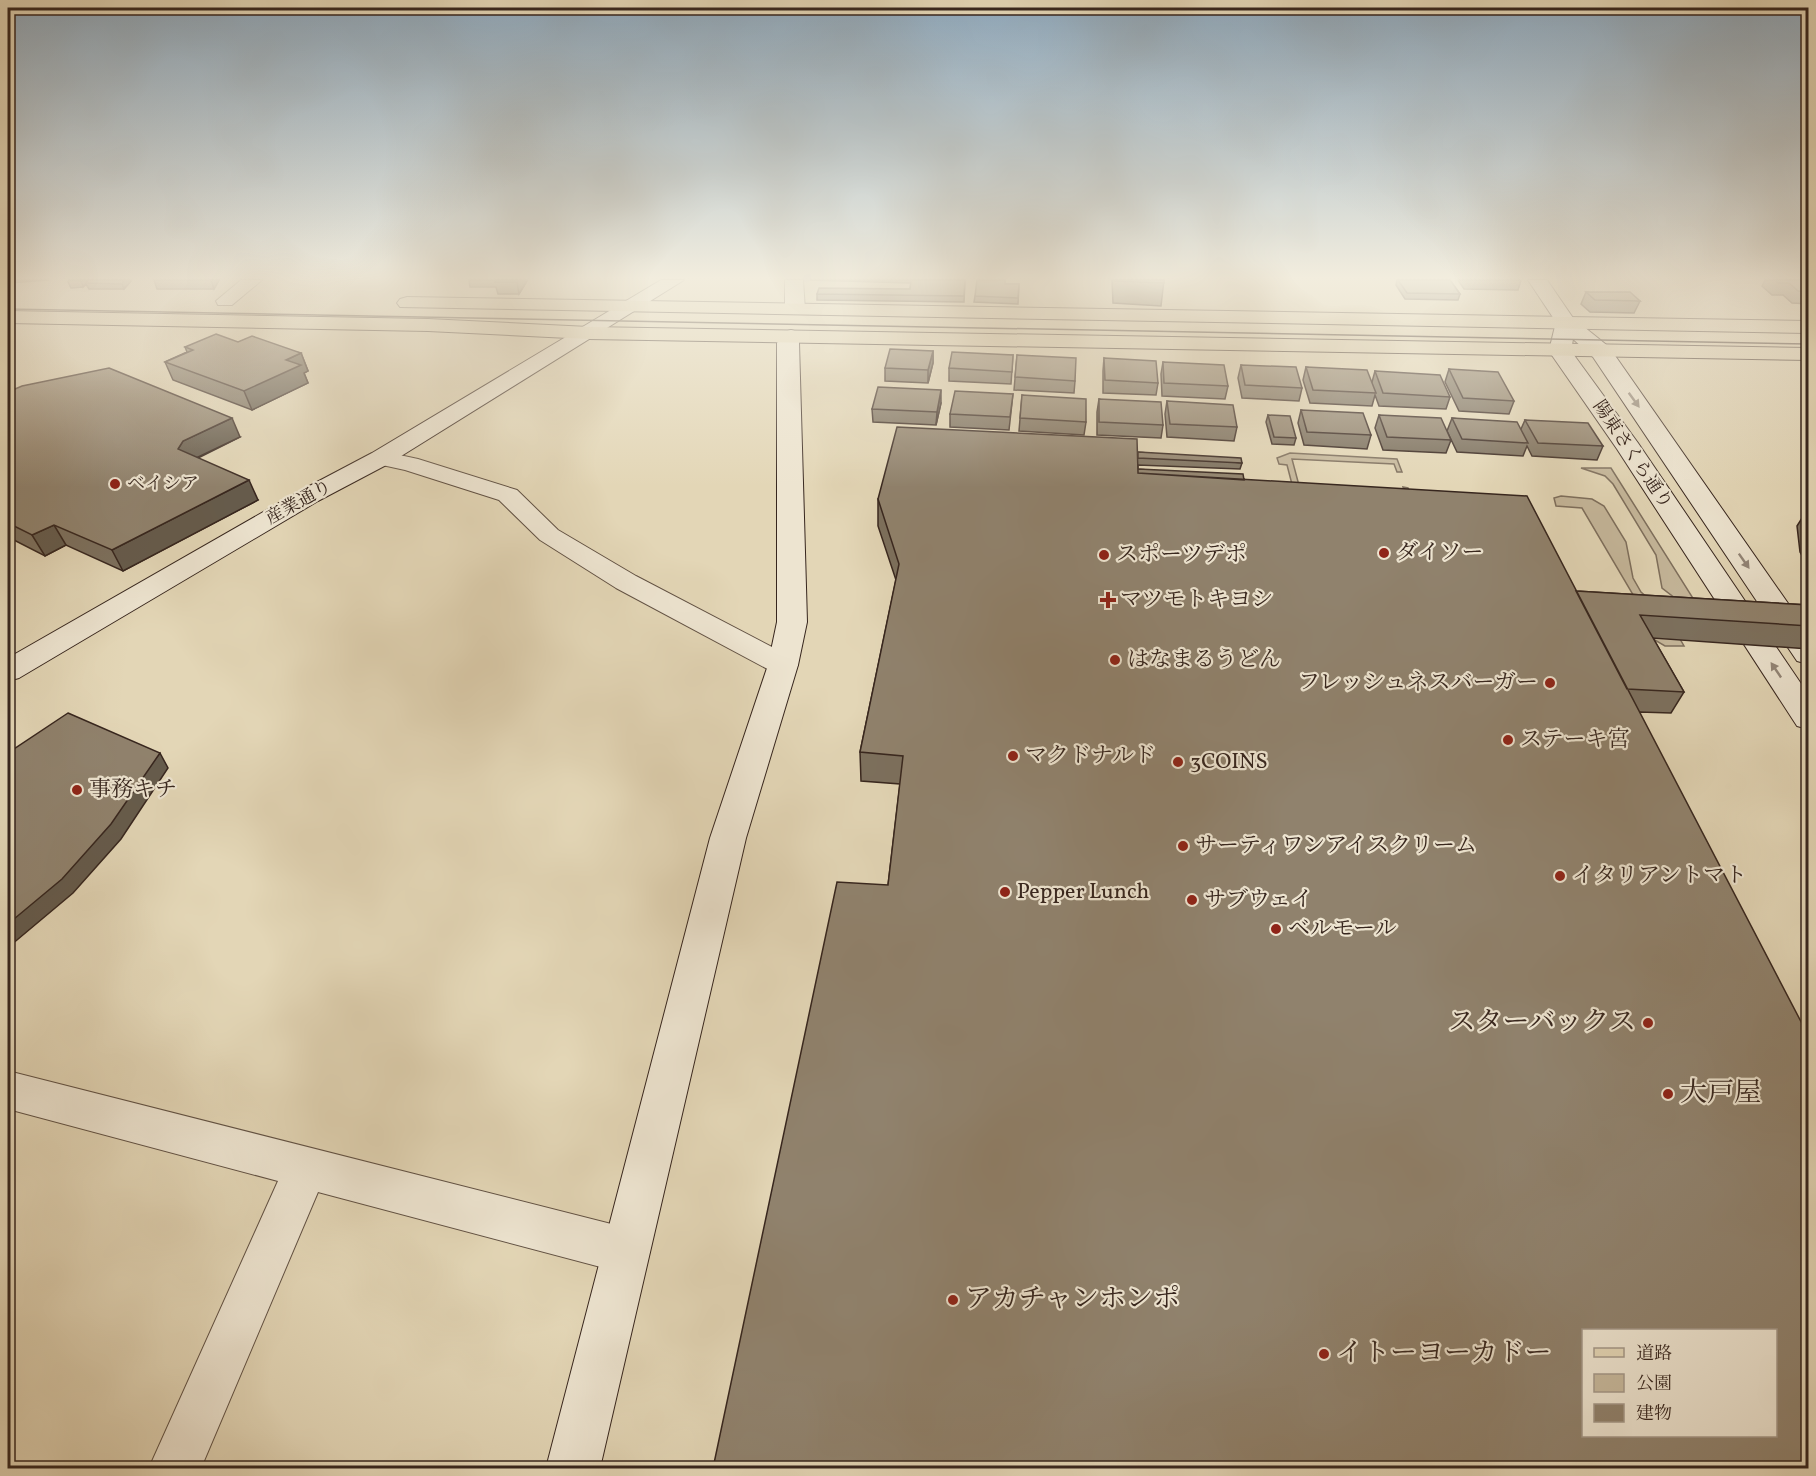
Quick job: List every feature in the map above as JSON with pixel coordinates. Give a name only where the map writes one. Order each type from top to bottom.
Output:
[{"type":"main road","points":[[1502,349],[1809,354]]},
{"type":"street","name":"産業通り","points":[[8,671],[309,496],[381,458],[563,349]]},
{"type":"street","points":[[573,1468],[728,838],[783,665],[792,622],[788,349]]},
{"type":"street","name":"陽東さくら通り","points":[[1596,349],[1809,654]]},
{"type":"street","name":"陽東さくら通り","points":[[1560,351],[1629,448],[1809,718]]},
{"type":"street","points":[[381,458],[410,464],[508,495],[549,535],[626,582],[783,665]]},
{"type":"street","points":[[8,1090],[627,1251]]},
{"type":"street","points":[[175,1468],[306,1168]]},
{"type":"green space","points":[[1290,453],[1397,459],[1402,472],[1397,472],[1394,464],[1292,459],[1301,493],[1407,499],[1403,487],[1408,488],[1413,502],[1286,495],[1285,492],[1294,492],[1287,465],[1279,464],[1277,458]]},
{"type":"green space","points":[[1581,468],[1611,468],[1696,603],[1675,598],[1662,588],[1656,555],[1613,484],[1605,476]]},
{"type":"green space","points":[[1561,496],[1592,499],[1604,506],[1626,542],[1633,578],[1641,592],[1665,613],[1684,646],[1665,646],[1653,639],[1635,598],[1582,508],[1556,506],[1554,498]]},
{"type":"building","points":[[190,349],[289,349],[301,353],[286,360],[301,365],[244,391],[165,362],[193,350]]},
{"type":"building","points":[[890,349],[933,351],[928,370],[885,368]]},
{"type":"building","points":[[952,352],[1013,355],[1012,372],[949,368]]},
{"type":"building","points":[[1017,355],[1076,358],[1075,381],[1015,377]]},
{"type":"building","points":[[1104,358],[1156,361],[1158,383],[1105,380]]},
{"type":"building","points":[[1163,362],[1224,365],[1228,386],[1164,383]]},
{"type":"building","points":[[1241,365],[1296,367],[1302,388],[1245,385]]},
{"type":"building","points":[[1306,367],[1367,370],[1376,393],[1313,390]]},
{"type":"building","name":"ベイシア","points":[[109,368],[232,418],[183,441],[178,449],[249,480],[112,550],[54,525],[32,535],[8,523],[8,392],[22,386]]},
{"type":"building","points":[[1449,369],[1498,372],[1514,401],[1463,398]]},
{"type":"building","points":[[1375,371],[1440,375],[1450,397],[1383,393]]},
{"type":"building","points":[[878,387],[941,390],[937,412],[872,409]]},
{"type":"building","points":[[955,391],[1013,394],[1010,417],[950,414]]},
{"type":"building","points":[[1022,395],[1086,399],[1086,422],[1020,418]]},
{"type":"building","points":[[1099,399],[1161,402],[1163,425],[1099,422]]},
{"type":"building","points":[[1167,401],[1233,405],[1237,427],[1170,424]]},
{"type":"building","points":[[1301,410],[1363,413],[1371,435],[1307,432]]},
{"type":"building","points":[[1268,415],[1290,416],[1296,438],[1274,437]]},
{"type":"building","points":[[1379,415],[1441,418],[1451,440],[1387,437]]},
{"type":"building","points":[[1452,418],[1517,422],[1528,443],[1462,439]]},
{"type":"building","points":[[1525,420],[1588,423],[1603,446],[1538,443]]},
{"type":"building","name":"ベルモール","points":[[897,427],[1137,439],[1138,473],[1527,496],[1809,1037],[1809,1468],[713,1468],[837,882],[888,885],[903,756],[860,752],[899,564],[878,499]]},
{"type":"building","points":[[1138,452],[1241,458],[1242,463],[1138,458]]},
{"type":"building","points":[[1138,469],[1243,474],[1244,480],[1138,473]]},
{"type":"building","points":[[1576,591],[1809,605],[1809,626],[1640,615],[1684,692],[1627,689]]},
{"type":"building","points":[[68,713],[160,753],[111,824],[62,879],[8,924],[8,753]]},
{"type":"place","name":"ベイシア","points":[[115,484]]},
{"type":"place","name":"ダイソー","points":[[1384,553]]},
{"type":"place","name":"スポーツデポ","points":[[1104,555]]},
{"type":"place","name":"マツモトキヨシ","points":[[1108,600]]},
{"type":"place","name":"はなまるうどん","points":[[1115,660]]},
{"type":"place","name":"フレッシュネスバーガー","points":[[1550,683]]},
{"type":"place","name":"ステーキ宮","points":[[1508,740]]},
{"type":"place","name":"マクドナルド","points":[[1013,756]]},
{"type":"place","name":"3COINS","points":[[1178,762]]},
{"type":"place","name":"事務キチ","points":[[77,790]]},
{"type":"place","name":"サーティワンアイスクリーム","points":[[1183,846]]},
{"type":"place","name":"イタリアントマト","points":[[1560,876]]},
{"type":"place","name":"Pepper Lunch","points":[[1005,892]]},
{"type":"place","name":"サブウェイ","points":[[1192,900]]},
{"type":"place","name":"ベルモール","points":[[1276,929]]},
{"type":"place","name":"スターバックス","points":[[1648,1023]]},
{"type":"place","name":"大戸屋","points":[[1668,1094]]},
{"type":"place","name":"アカチャンホンポ","points":[[953,1300]]},
{"type":"place","name":"イトーヨーカドー","points":[[1324,1354]]}]
